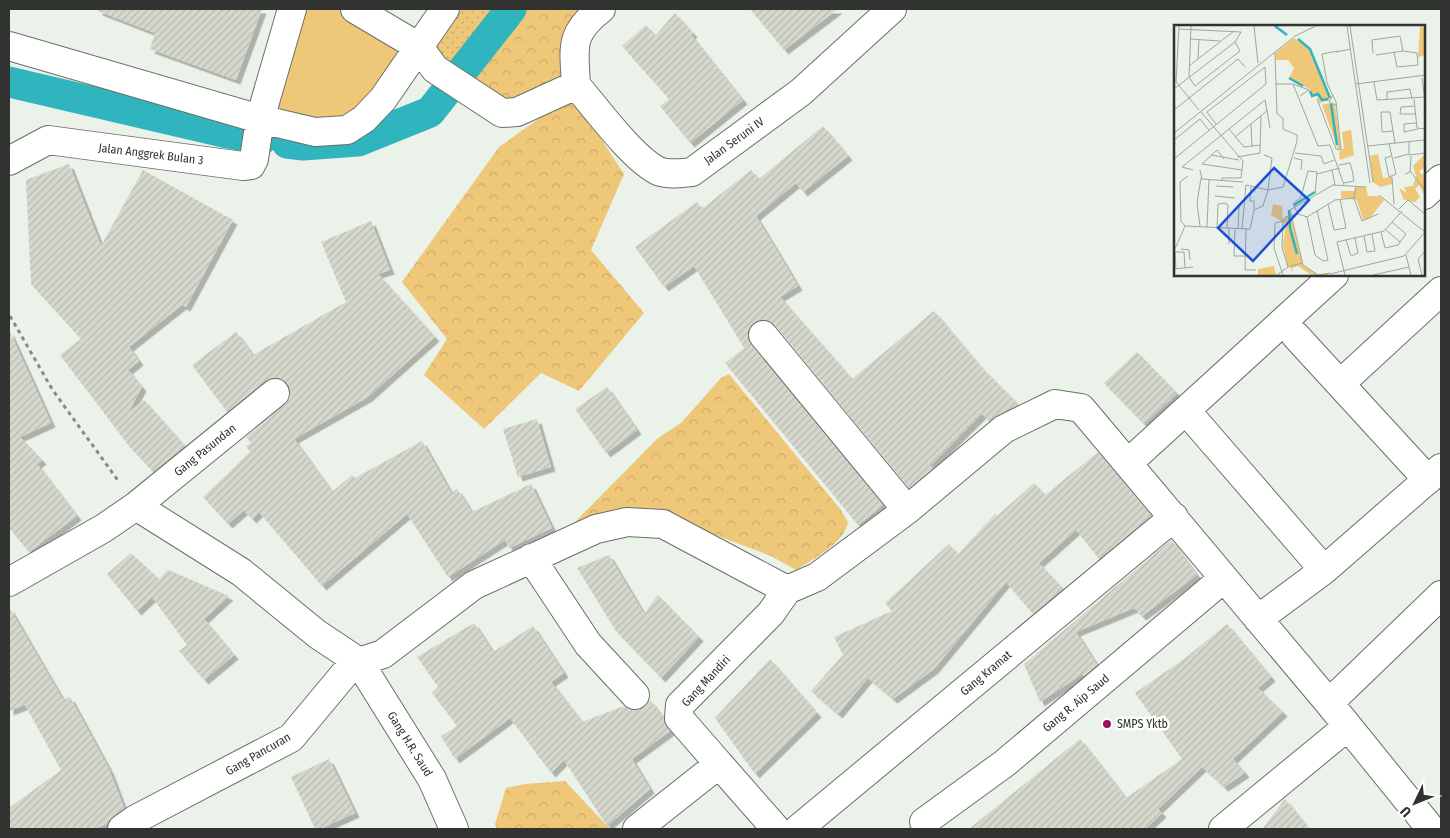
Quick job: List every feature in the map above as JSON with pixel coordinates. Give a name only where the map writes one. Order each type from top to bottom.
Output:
[{"type":"street","name":"Jalan Anggrek Bulan 3","points":[[9,161],[48,140],[243,166],[251,165],[254,160],[260,119],[292,9]]},
{"type":"street","points":[[355,9],[419,47],[435,69],[502,113],[517,112],[576,85],[574,46],[578,33],[585,22],[601,9]]},
{"type":"street","points":[[9,46],[260,119],[315,132],[347,130],[364,119],[383,100],[445,9]]},
{"type":"street","name":"Jalan Seruni IV","points":[[576,85],[639,157],[659,171],[679,174],[692,172],[801,92],[892,9]]},
{"type":"street","points":[[1425,194],[1441,180]]},
{"type":"street","points":[[1128,463],[1333,276]]},
{"type":"street","points":[[1340,384],[1441,290]]},
{"type":"street","points":[[763,335],[907,510]]},
{"type":"street","points":[[1258,619],[1324,570],[1435,474],[1340,384],[1296,335]]},
{"type":"street","name":"Gang Pasundan","points":[[9,582],[104,528],[136,506],[275,393]]},
{"type":"street","points":[[136,506],[241,572],[317,634],[358,661],[383,654],[474,585],[596,529],[627,522],[663,524],[787,590],[817,577],[907,510],[1004,430],[1055,404],[1081,408],[1329,703],[1431,829]]},
{"type":"street","points":[[1195,421],[1324,570]]},
{"type":"street","name":"Gang Kramat","points":[[798,829],[1174,517]]},
{"type":"street","points":[[531,558],[588,644],[635,695]]},
{"type":"street","name":"Gang R. Aip Saud","points":[[924,822],[1005,762],[1224,578]]},
{"type":"street","name":"Gang Mandiri","points":[[776,829],[679,718],[680,705],[771,613],[787,590]]},
{"type":"street","points":[[1329,703],[1441,596]]},
{"type":"street","name":"Gang Pancuran","points":[[129,824],[291,738],[358,661]]},
{"type":"street","name":"Gang H.R. Saud","points":[[358,661],[432,779],[454,829]]},
{"type":"street","points":[[1223,829],[1347,727]]},
{"type":"street","points":[[637,829],[719,764]]},
{"type":"path","points":[[10,316],[52,389],[136,506]]},
{"type":"green space","points":[[292,9],[355,9],[419,47],[364,119],[260,119]]},
{"type":"green space","points":[[445,9],[511,9],[453,82],[419,47]]},
{"type":"green space","points":[[513,9],[601,9],[576,85],[517,112],[453,82]]},
{"type":"green space","points":[[572,95],[624,174],[591,250],[644,313],[579,391],[541,373],[484,429],[424,375],[447,339],[402,282],[499,147]]},
{"type":"green space","points":[[729,374],[841,510],[848,522],[841,537],[835,544],[796,570],[771,556],[646,509],[575,522],[658,438],[681,423],[721,378]]},
{"type":"green space","points":[[565,781],[610,829],[497,829],[495,824],[506,788],[525,784]]},
{"type":"building","points":[[98,9],[262,9],[236,80],[150,49],[155,33],[98,11]]},
{"type":"building","points":[[750,9],[838,9],[784,50]]},
{"type":"building","points":[[675,13],[693,33],[691,35],[743,100],[690,143],[660,106],[669,99],[622,46],[646,25],[655,36]]},
{"type":"building","points":[[823,126],[848,156],[803,192],[796,183],[756,216],[798,286],[780,297],[852,379],[934,311],[980,366],[1018,404],[989,421],[982,414],[930,466],[933,468],[909,488],[775,325],[768,320],[760,320],[753,323],[748,330],[748,338],[751,345],[883,505],[858,525],[725,363],[744,348],[694,266],[664,287],[635,247],[697,202],[702,209],[751,170],[759,179]]},
{"type":"building","points":[[69,164],[101,246],[143,170],[233,220],[186,307],[182,305],[129,347],[139,361],[128,370],[142,387],[128,413],[144,400],[185,446],[153,472],[129,446],[60,355],[81,339],[31,284],[26,180]]},
{"type":"building","points":[[371,221],[390,270],[378,274],[435,337],[368,397],[294,439],[332,492],[352,475],[355,478],[422,441],[451,493],[457,489],[472,512],[531,484],[552,528],[509,548],[505,540],[448,577],[407,514],[322,586],[259,512],[252,519],[244,510],[228,524],[203,497],[250,452],[246,446],[251,443],[246,437],[285,405],[290,398],[290,390],[287,384],[280,378],[272,378],[227,412],[192,365],[236,332],[253,355],[346,302],[321,242]]},
{"type":"building","points":[[9,330],[51,423],[20,437],[42,460],[37,464],[77,516],[29,552],[9,528]]},
{"type":"building","points":[[1137,352],[1177,393],[1144,424],[1104,383]]},
{"type":"building","points":[[607,387],[637,430],[606,453],[575,409]]},
{"type":"building","points":[[537,419],[551,467],[518,477],[503,429]]},
{"type":"building","points":[[1098,452],[1151,516],[1099,559],[1076,530],[1039,563],[1063,589],[1033,614],[1006,582],[934,669],[893,699],[868,678],[838,714],[811,691],[843,655],[834,637],[892,611],[885,603],[949,544],[958,554],[995,514],[997,516],[1034,483],[1045,495]]},
{"type":"building","points":[[1171,540],[1197,575],[1142,616],[1134,608],[1076,632],[1097,665],[1084,676],[1082,674],[1040,702],[1024,664]]},
{"type":"building","points":[[131,553],[159,579],[168,570],[229,596],[204,619],[234,655],[204,680],[179,651],[187,645],[152,597],[137,611],[107,574]]},
{"type":"building","points":[[609,555],[644,614],[658,595],[699,637],[661,678],[616,631],[577,568]]},
{"type":"building","points":[[9,607],[63,700],[70,697],[109,769],[124,808],[113,816],[107,824],[93,829],[9,829],[9,808],[61,770],[25,705],[9,711]]},
{"type":"building","points":[[474,623],[493,652],[533,626],[564,673],[551,682],[582,722],[624,706],[631,710],[639,710],[646,706],[650,700],[663,717],[664,723],[670,731],[632,759],[650,789],[607,826],[564,760],[551,773],[510,718],[455,759],[441,736],[457,726],[432,693],[438,687],[417,657]]},
{"type":"building","points":[[1227,624],[1271,677],[1258,688],[1283,712],[1233,759],[1245,773],[1224,787],[1202,767],[1158,809],[1162,813],[1145,829],[969,829],[1080,739],[1126,798],[1182,759],[1135,693],[1184,659]]},
{"type":"building","points":[[770,659],[817,713],[755,774],[715,718]]},
{"type":"building","points":[[329,759],[355,813],[320,829],[315,829],[291,777]]},
{"type":"building","points":[[1285,799],[1309,829],[1262,829]]},
{"type":"waterway","points":[[287,143],[303,145],[358,141],[430,112],[511,9]]},
{"type":"waterway","points":[[9,82],[223,132],[262,139]]},
{"type":"place","name":"SMPS Yktb","points":[[1107,724]]}]
